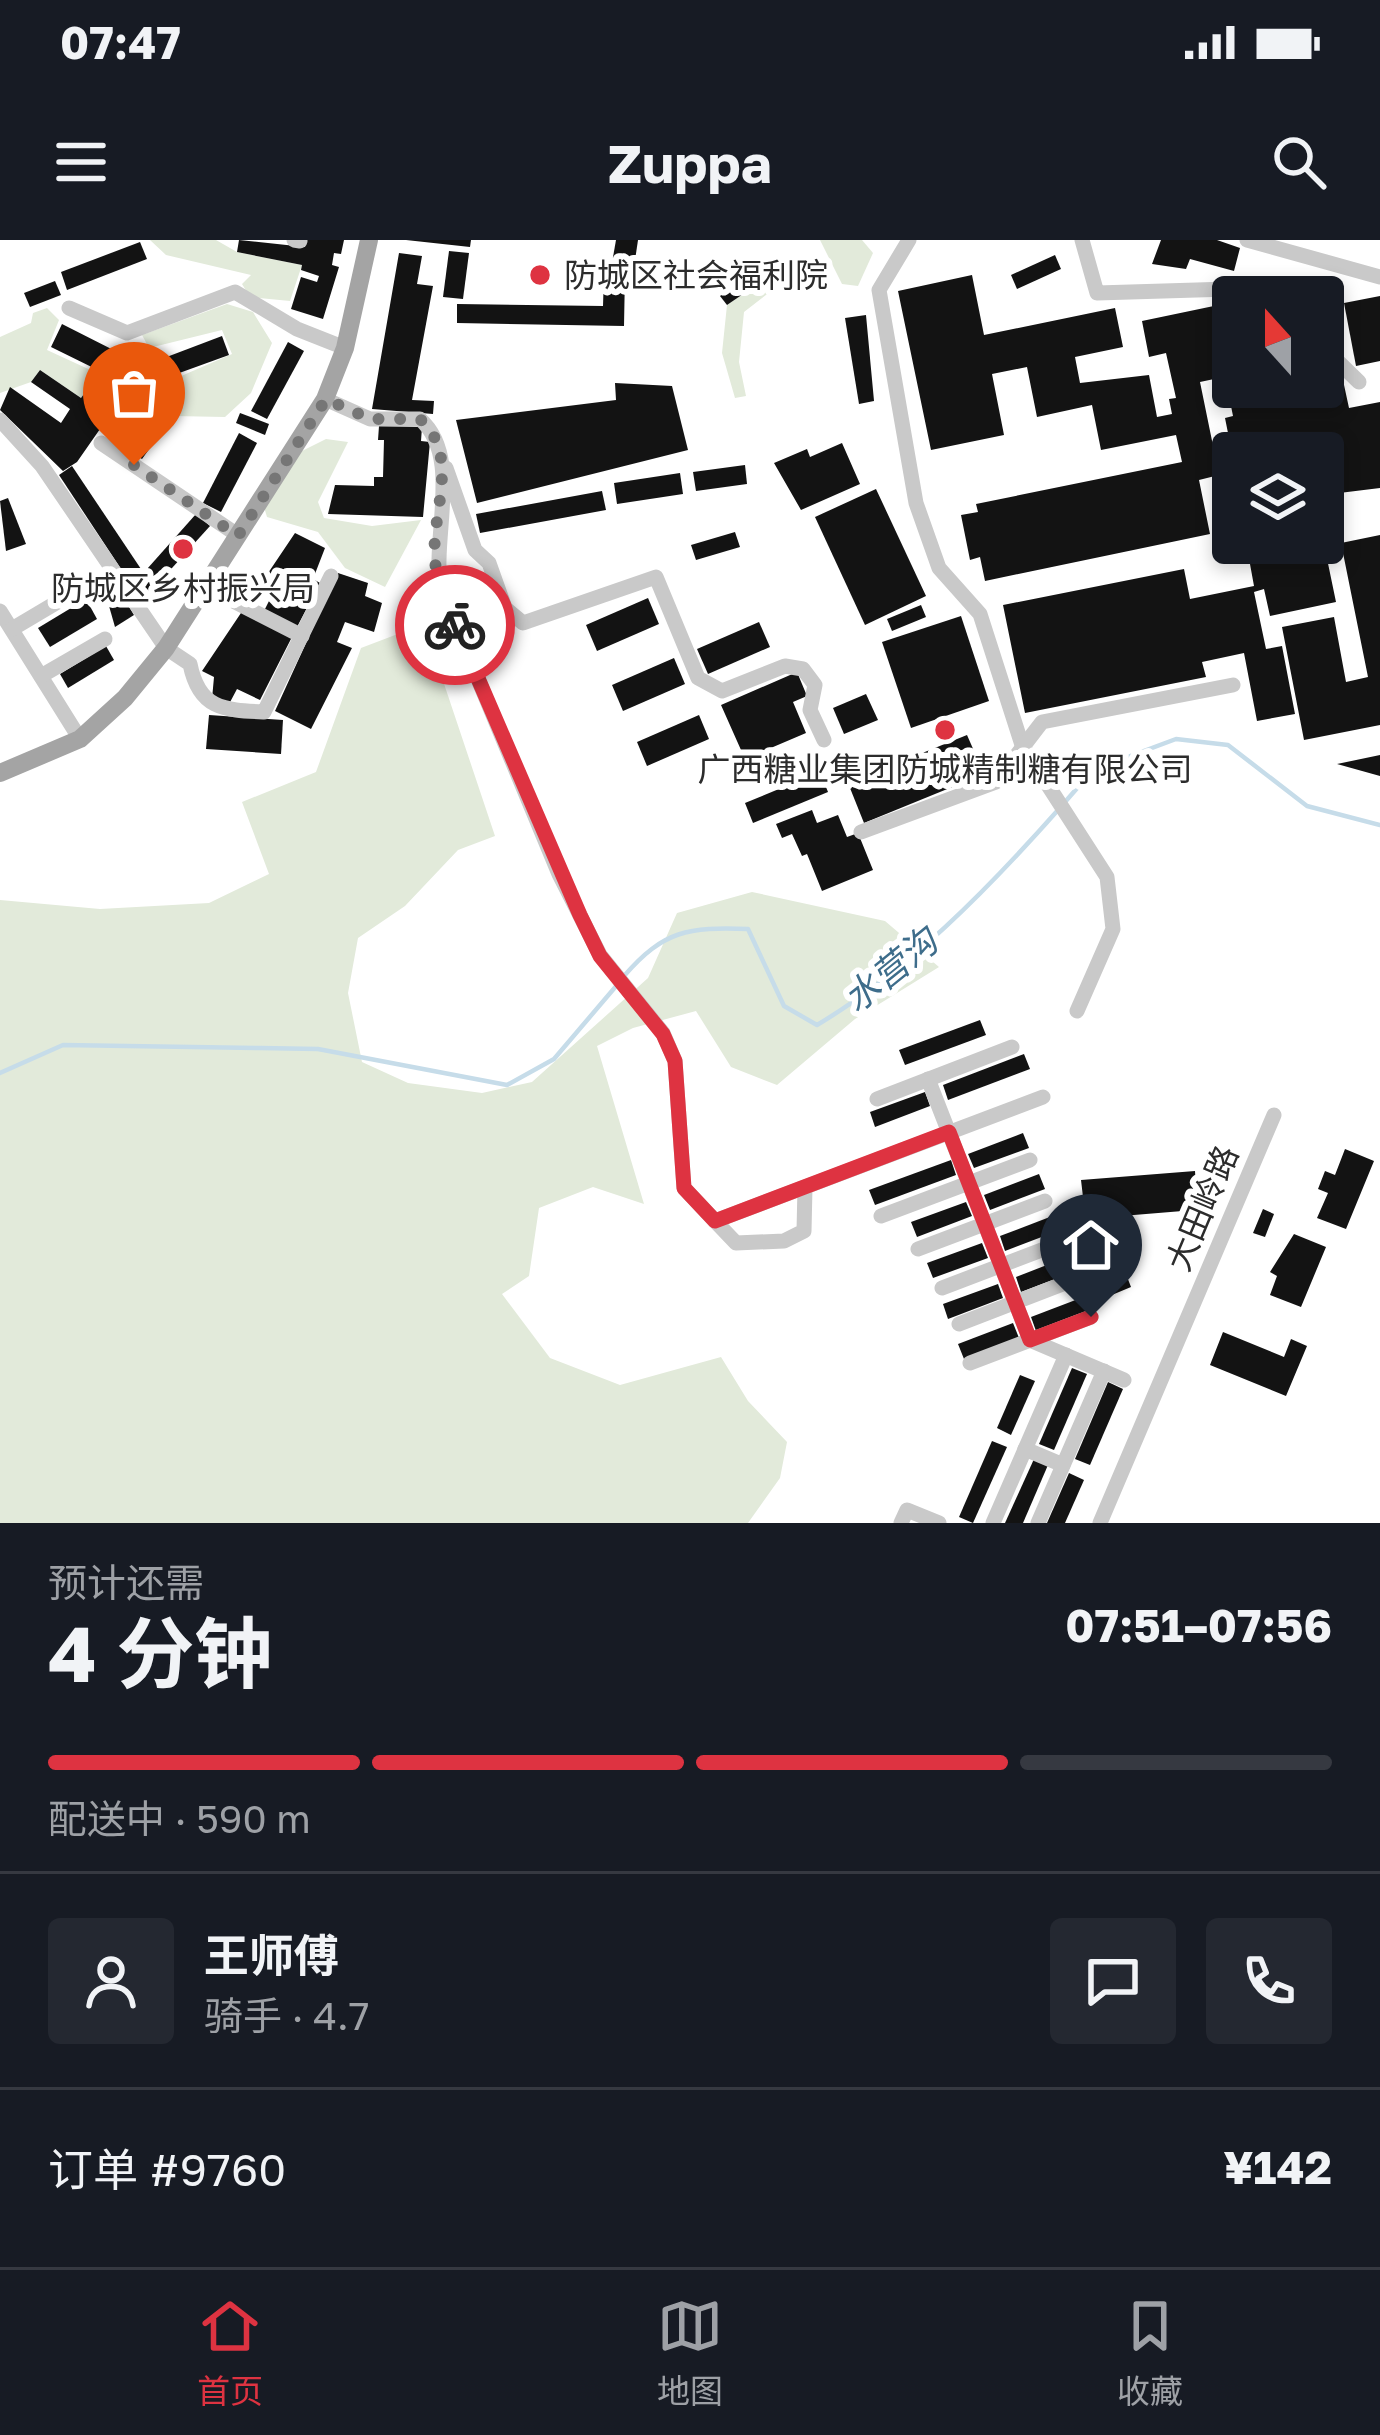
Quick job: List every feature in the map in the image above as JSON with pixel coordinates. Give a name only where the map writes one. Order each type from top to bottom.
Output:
[{"type":"main road","points":[[0,773],[80,739],[125,698],[166,648],[326,399],[345,348],[369,240]]},
{"type":"street","points":[[909,240],[879,290],[916,503],[939,568],[980,614],[1022,745],[1042,783],[1107,877],[1113,929],[1077,1011]]},
{"type":"street","points":[[1082,240],[1097,293],[1212,290]]},
{"type":"street","points":[[1247,240],[1376,274]]},
{"type":"street","points":[[68,308],[128,333],[235,292],[297,329],[345,348]]},
{"type":"street","points":[[1344,367],[1359,382]]},
{"type":"street","points":[[326,399],[370,419],[420,419],[437,434],[475,550],[489,563],[505,608],[523,623],[656,578],[698,678],[722,691],[785,666],[803,669],[815,685],[810,710],[824,740]]},
{"type":"street","points":[[0,420],[42,466],[166,648],[190,664],[195,690],[217,709],[264,712],[332,576]]},
{"type":"street","points":[[101,443],[238,536]]},
{"type":"street","points":[[443,459],[435,558],[441,590],[559,874],[600,956],[663,1034],[675,1061],[684,1188],[736,1243],[784,1241],[804,1231],[805,1187]]},
{"type":"street","points":[[206,587],[302,636]]},
{"type":"street","points":[[11,629],[76,591]]},
{"type":"street","points":[[0,612],[80,739]]},
{"type":"street","points":[[41,676],[105,639]]},
{"type":"street","points":[[861,832],[996,782],[1042,722],[1233,685]]},
{"type":"street","points":[[877,1099],[1012,1047]]},
{"type":"street","points":[[928,1079],[1030,1340],[1124,1380]]},
{"type":"street","points":[[715,1221],[1043,1097]]},
{"type":"street","name":"大田岭路","points":[[1100,1523],[1274,1115]]},
{"type":"street","points":[[881,1216],[1030,1160]]},
{"type":"street","points":[[918,1249],[1045,1201]]},
{"type":"street","points":[[942,1288],[1060,1243]]},
{"type":"street","points":[[959,1324],[1073,1280]]},
{"type":"street","points":[[970,1363],[1091,1317]]},
{"type":"street","points":[[993,1523],[1066,1355]]},
{"type":"street","points":[[1038,1523],[1103,1371]]},
{"type":"street","points":[[1025,1449],[1064,1465]]},
{"type":"street","points":[[901,1523],[907,1510],[939,1523]]},
{"type":"green space","points":[[150,240],[216,240],[237,252],[302,265],[290,301],[250,297],[242,284],[251,275],[166,255]]},
{"type":"green space","points":[[820,240],[862,240],[873,253],[858,286],[842,284]]},
{"type":"green space","points":[[780,269],[788,278],[744,312],[739,362],[746,396],[735,398],[722,353],[727,305]]},
{"type":"green space","points":[[227,304],[253,312],[272,343],[251,393],[225,417],[173,416],[152,401],[136,423],[87,390],[81,398],[40,370],[31,382],[0,393],[0,337],[31,323],[33,313],[47,308],[59,320],[47,350],[136,391],[150,367],[159,364],[172,380],[232,354],[222,330],[149,348],[142,335]]},
{"type":"green space","points":[[326,439],[348,442],[318,502],[324,518],[372,526],[421,520],[385,587],[345,568],[318,532],[267,517],[264,507],[302,451]]},
{"type":"green space","points":[[424,624],[495,836],[458,850],[405,906],[358,938],[348,993],[362,1062],[408,1083],[482,1093],[532,1082],[648,978],[677,913],[752,892],[885,921],[939,967],[855,1019],[777,1085],[731,1067],[696,1011],[633,1028],[597,1046],[644,1204],[593,1187],[539,1208],[529,1276],[502,1294],[550,1358],[620,1385],[721,1357],[748,1401],[787,1442],[780,1478],[748,1523],[0,1523],[0,900],[100,909],[209,903],[269,874],[242,802],[316,772],[361,648]]},
{"type":"building","points":[[239,240],[305,247],[307,240],[344,240],[341,254],[334,253],[332,265],[339,267],[323,319],[291,309],[301,277],[317,282],[319,276],[301,270],[302,265],[237,252]]},
{"type":"building","points":[[406,240],[471,240],[470,247]]},
{"type":"building","points":[[616,240],[638,240],[634,267],[612,263]]},
{"type":"building","points":[[1161,240],[1217,240],[1240,248],[1234,271],[1190,259],[1186,269],[1152,264]]},
{"type":"building","points":[[140,242],[147,259],[67,290],[61,272]]},
{"type":"building","points":[[449,251],[469,253],[463,299],[443,297]]},
{"type":"building","points":[[399,253],[422,256],[417,284],[433,286],[412,400],[434,401],[433,414],[372,409]]},
{"type":"building","points":[[1055,255],[1061,269],[1017,289],[1011,275]]},
{"type":"building","points":[[774,259],[780,269],[727,305],[720,296]]},
{"type":"building","points":[[604,273],[625,273],[624,326],[457,323],[457,304],[603,306]]},
{"type":"building","points":[[972,275],[984,335],[1115,308],[1123,347],[1075,357],[1080,383],[1149,375],[1157,417],[1172,414],[1169,399],[1176,398],[1166,353],[1149,357],[1142,321],[1212,306],[1212,379],[1200,382],[1212,441],[1212,477],[1199,480],[1210,534],[985,581],[980,557],[970,560],[961,515],[978,512],[976,504],[1182,462],[1176,435],[1101,450],[1092,405],[1037,417],[1027,367],[992,374],[1004,435],[931,450],[898,291]]},
{"type":"building","points":[[55,281],[61,295],[30,307],[24,293]]},
{"type":"building","points":[[1380,296],[1380,361],[1356,366],[1344,303]]},
{"type":"building","points":[[866,315],[874,401],[859,404],[845,318]]},
{"type":"building","points":[[62,324],[137,362],[131,373],[122,369],[116,379],[51,347]]},
{"type":"building","points":[[222,336],[229,355],[171,376],[164,358]]},
{"type":"building","points":[[288,342],[304,351],[267,419],[251,411]]},
{"type":"building","points":[[40,370],[81,398],[87,390],[136,423],[152,401],[173,416],[142,459],[100,429],[77,462],[63,471],[0,410],[10,387],[61,423],[70,409],[31,382]]},
{"type":"building","points":[[615,383],[672,386],[688,450],[477,503],[456,420],[616,400]]},
{"type":"building","points":[[1344,385],[1349,408],[1380,402],[1380,488],[1344,492],[1344,432],[1228,432],[1225,418],[1233,416],[1231,408],[1344,408]]},
{"type":"building","points":[[240,413],[269,424],[265,435],[236,423]]},
{"type":"building","points":[[379,426],[422,427],[421,441],[430,442],[423,517],[328,514],[335,485],[374,486],[374,477],[383,477],[384,440],[378,440]]},
{"type":"building","points":[[239,433],[257,443],[221,512],[203,503]]},
{"type":"building","points":[[842,443],[860,484],[801,510],[774,463],[807,449],[810,457]]},
{"type":"building","points":[[745,465],[747,484],[696,491],[693,472]]},
{"type":"building","points":[[72,466],[143,572],[129,581],[59,475]]},
{"type":"building","points":[[680,473],[683,494],[617,504],[614,483]]},
{"type":"building","points":[[876,489],[926,596],[865,625],[815,517]]},
{"type":"building","points":[[602,491],[606,510],[480,533],[476,514]]},
{"type":"building","points":[[8,498],[26,544],[6,551],[0,501]]},
{"type":"building","points":[[196,514],[210,526],[144,599],[131,587]]},
{"type":"building","points":[[735,532],[740,547],[696,560],[691,545]]},
{"type":"building","points":[[295,533],[325,548],[313,579],[320,583],[297,627],[264,611],[272,595],[258,588]]},
{"type":"building","points":[[1380,535],[1380,725],[1304,740],[1282,627],[1334,617],[1346,682],[1368,677],[1344,542]]},
{"type":"building","points":[[1250,564],[1328,564],[1336,602],[1270,616],[1264,589],[1254,592],[1266,649],[1282,646],[1295,714],[1257,721],[1244,653],[1202,662],[1206,677],[1025,713],[1003,605],[1184,569],[1190,599],[1254,586]]},
{"type":"building","points":[[338,573],[368,583],[365,596],[382,603],[374,632],[345,622],[337,642],[352,648],[311,729],[275,711]]},
{"type":"building","points":[[123,597],[134,615],[115,627],[109,606]]},
{"type":"building","points":[[648,598],[659,624],[597,651],[586,625]]},
{"type":"building","points":[[86,599],[97,619],[50,647],[38,628]]},
{"type":"building","points":[[921,605],[926,617],[892,631],[887,619]]},
{"type":"building","points":[[243,610],[293,635],[260,700],[237,689],[228,706],[212,699],[214,677],[202,671]]},
{"type":"building","points":[[961,616],[989,701],[911,728],[882,642]]},
{"type":"building","points":[[759,622],[770,647],[708,674],[697,649]]},
{"type":"building","points":[[106,646],[114,660],[68,688],[60,674]]},
{"type":"building","points":[[674,658],[685,684],[623,711],[612,685]]},
{"type":"building","points":[[797,672],[807,696],[793,702],[806,733],[745,759],[721,705]]},
{"type":"building","points":[[866,694],[878,720],[844,734],[833,708]]},
{"type":"building","points":[[209,715],[283,720],[281,754],[206,749]]},
{"type":"building","points":[[699,715],[709,739],[647,766],[637,742]]},
{"type":"building","points":[[967,735],[984,774],[864,823],[848,783]]},
{"type":"building","points":[[1380,755],[1380,776],[1337,764]]},
{"type":"building","points":[[820,772],[828,792],[753,823],[745,803]]},
{"type":"building","points":[[812,810],[817,823],[838,815],[847,837],[858,833],[873,870],[822,891],[807,854],[802,856],[792,834],[782,838],[776,824]]},
{"type":"building","points":[[980,1020],[986,1035],[905,1065],[899,1050]]},
{"type":"building","points":[[1024,1054],[1030,1069],[948,1100],[943,1085]]},
{"type":"building","points":[[925,1092],[930,1106],[875,1127],[870,1112]]},
{"type":"building","points":[[1023,1133],[1029,1148],[974,1168],[968,1154]]},
{"type":"building","points":[[1345,1149],[1374,1161],[1346,1229],[1317,1218],[1328,1193],[1318,1189],[1325,1171],[1335,1175]]},
{"type":"building","points":[[951,1160],[956,1175],[875,1205],[869,1190]]},
{"type":"building","points":[[1195,1171],[1196,1188],[1205,1188],[1207,1209],[1085,1219],[1092,1237],[1109,1230],[1131,1287],[1107,1297],[1076,1219],[1075,1198],[1083,1197],[1081,1180]]},
{"type":"building","points":[[1039,1174],[1045,1189],[990,1210],[984,1195]]},
{"type":"building","points":[[966,1202],[972,1216],[917,1237],[911,1222]]},
{"type":"building","points":[[1263,1209],[1274,1214],[1265,1237],[1253,1233]]},
{"type":"building","points":[[1055,1215],[1060,1230],[1005,1251],[1000,1236]]},
{"type":"building","points":[[1294,1234],[1326,1247],[1301,1307],[1270,1295],[1277,1276],[1270,1272]]},
{"type":"building","points":[[982,1243],[988,1258],[933,1278],[927,1263]]},
{"type":"building","points":[[1070,1256],[1076,1271],[1021,1292],[1016,1277]]},
{"type":"building","points":[[998,1284],[1003,1298],[948,1319],[943,1304]]},
{"type":"building","points":[[1086,1296],[1091,1311],[1036,1331],[1031,1317]]},
{"type":"building","points":[[1013,1323],[1019,1338],[964,1359],[958,1344]]},
{"type":"building","points":[[1223,1332],[1284,1357],[1291,1339],[1307,1346],[1286,1396],[1210,1365]]},
{"type":"building","points":[[1072,1368],[1087,1374],[1054,1450],[1039,1444]]},
{"type":"building","points":[[1020,1375],[1035,1381],[1011,1435],[997,1428]]},
{"type":"building","points":[[1108,1382],[1123,1389],[1090,1465],[1075,1459]]},
{"type":"building","points":[[992,1441],[1007,1447],[973,1523],[959,1517]]},
{"type":"building","points":[[1034,1459],[1048,1465],[1023,1523],[1005,1523]]},
{"type":"building","points":[[1069,1473],[1084,1480],[1065,1523],[1047,1523]]},
{"type":"waterway","name":"水营沟","points":[[1065,802],[1093,770],[1176,739],[1228,745],[1307,806],[1380,825]]},
{"type":"waterway","name":"水营沟","points":[[624,976],[652,949],[678,935],[748,929],[784,1006],[817,1025],[915,954],[1058,810]]},
{"type":"waterway","name":"水营沟","points":[[0,1073],[63,1045],[318,1049],[507,1085],[554,1059],[617,985]]},
{"type":"way so far","points":[[134,465],[238,536],[326,399],[370,419],[420,419],[437,434],[443,459],[435,558],[455,625]]},
{"type":"place","name":"防城区社会福利院","points":[[540,275]]},
{"type":"place","name":"防城区乡村振兴局","points":[[183,549]]},
{"type":"place","name":"广西糖业集团防城精制糖有限公司","points":[[945,730]]},
{"type":"route","points":[[455,625],[559,874],[600,956],[663,1034],[675,1061],[684,1188],[715,1221],[949,1132],[1030,1340],[1091,1317]]}]
